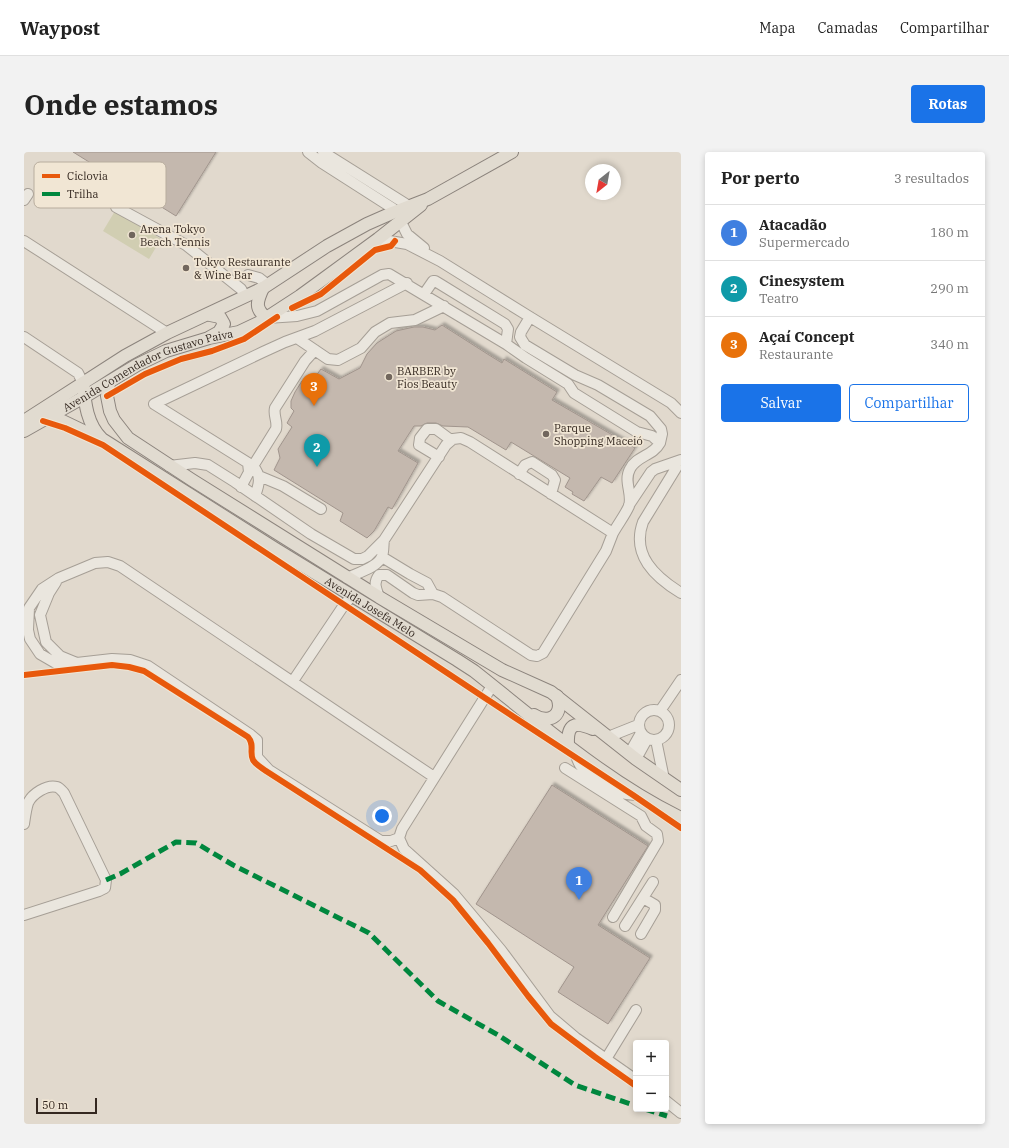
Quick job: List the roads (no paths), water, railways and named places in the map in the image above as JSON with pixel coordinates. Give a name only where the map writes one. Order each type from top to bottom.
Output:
[{"type":"main road","name":"Avenida Comendador Gustavo Paiva","points":[[24,421],[125,356],[265,287],[327,246],[367,224],[399,216],[512,152]]},
{"type":"main road","name":"Avenida Comendador Gustavo Paiva","points":[[24,431],[84,398],[137,365],[166,351],[209,338],[239,332],[267,318],[300,296],[378,239],[409,206],[428,199]]},
{"type":"main road","points":[[265,287],[259,296],[258,307],[260,312],[267,318]]},
{"type":"main road","points":[[209,338],[219,332],[224,324],[220,317],[210,315]]},
{"type":"main road","name":"Avenida Josefa Melo","points":[[109,382],[107,402],[114,420],[128,438],[169,466],[347,578],[502,670],[540,686],[557,696],[632,756],[681,790]]},
{"type":"main road","name":"Avenida Josefa Melo","points":[[83,384],[84,398],[92,426],[102,439],[274,548],[457,660],[612,778],[660,808],[681,818]]},
{"type":"main road","points":[[52,416],[102,439]]},
{"type":"main road","points":[[92,426],[95,420],[101,416],[114,420]]},
{"type":"main road","points":[[516,704],[538,718],[546,720],[552,718],[556,714],[559,707],[557,696]]},
{"type":"main road","points":[[571,748],[568,737],[573,726],[576,724],[582,724],[607,736]]},
{"type":"street","points":[[308,152],[399,216],[407,234],[440,260],[530,317],[671,402],[681,413]]},
{"type":"street","points":[[323,152],[409,206]]},
{"type":"street","points":[[118,208],[186,245],[241,289],[245,296]]},
{"type":"street","points":[[378,239],[407,244],[440,260]]},
{"type":"street","points":[[24,241],[168,334]]},
{"type":"street","points":[[267,318],[297,316],[317,311],[367,282],[386,274],[395,276],[568,384],[574,393],[637,432],[652,436],[660,442]]},
{"type":"street","points":[[248,275],[259,278],[265,287]]},
{"type":"street","points":[[424,294],[433,281],[440,284],[505,324],[508,328],[506,344]]},
{"type":"street","points":[[255,496],[258,487],[258,471],[250,464],[154,404],[249,358],[315,331],[407,283]]},
{"type":"street","points":[[297,338],[328,359],[338,360],[361,348],[375,332],[390,323],[415,320],[444,306]]},
{"type":"street","points":[[530,317],[521,332],[520,337],[525,345],[585,380],[598,385],[650,416],[661,429],[662,434],[660,442],[652,453],[635,463],[630,468],[627,475],[629,505]]},
{"type":"street","points":[[24,337],[78,373],[83,384]]},
{"type":"street","points":[[242,486],[249,472],[250,464],[276,429],[275,408],[305,361],[315,350]]},
{"type":"street","points":[[568,384],[585,380]]},
{"type":"street","points":[[439,457],[419,445],[420,438],[427,429],[436,429],[451,440]]},
{"type":"street","points":[[169,466],[195,463],[208,465],[242,486],[311,534],[354,559],[362,559],[368,556],[384,540],[439,457],[451,440],[456,438],[466,440],[613,533]]},
{"type":"street","points":[[379,597],[374,584],[379,575],[384,574],[413,594],[433,594],[442,597],[530,655],[537,656],[543,652],[606,551],[613,533],[629,505],[651,472],[655,469],[681,460]]},
{"type":"street","points":[[681,460],[643,522],[639,541],[642,556],[648,565],[668,585],[681,593]]},
{"type":"street","points":[[519,474],[525,465],[532,462],[537,465],[552,475],[555,480],[551,494]]},
{"type":"street","points":[[259,476],[283,486],[321,509]]},
{"type":"street","points":[[347,578],[378,563],[382,557],[384,540]]},
{"type":"street","points":[[382,557],[427,583],[433,594]]},
{"type":"street","points":[[399,838],[391,841],[381,841],[269,770],[257,757],[257,740],[148,666],[130,660],[112,659],[79,664],[59,665],[40,654],[30,639],[28,630],[29,608],[42,589],[59,578],[95,563],[108,562],[120,566],[434,777]]},
{"type":"street","points":[[59,578],[49,593],[40,615],[44,627],[46,642],[60,656],[79,664]]},
{"type":"street","points":[[293,682],[344,605],[352,596]]},
{"type":"street","points":[[28,630],[32,637],[38,638],[44,632],[44,627]]},
{"type":"street","points":[[660,711],[681,680]]},
{"type":"street","points":[[492,686],[402,829],[399,838],[404,849],[454,894],[501,950],[550,1016],[576,1038],[633,1078]]},
{"type":"street","points":[[607,736],[646,734],[664,737],[669,729],[669,721],[664,713],[652,710],[644,713],[639,721],[646,734],[664,779]]},
{"type":"street","points":[[632,756],[646,734]]},
{"type":"street","points":[[571,748],[583,768],[600,785],[640,816],[646,826],[656,834],[658,841],[613,917]]},
{"type":"street","points":[[565,768],[600,785],[619,792],[640,795]]},
{"type":"street","points":[[24,824],[29,801],[33,796],[46,788],[56,787],[60,789],[64,793],[106,878],[105,888],[99,891],[24,915]]},
{"type":"street","points":[[625,926],[654,882]]},
{"type":"street","points":[[633,883],[655,905],[656,910],[641,934]]},
{"type":"street","points":[[606,1059],[636,1010]]},
{"type":"street","points":[[669,1103],[681,1113]]},
{"type":"place","name":"Arena Tokyo Beach Tennis","points":[[132,235]]},
{"type":"place","name":"Tokyo Restaurante & Wine Bar","points":[[186,268]]},
{"type":"place","name":"BARBER by Fios Beauty","points":[[389,377]]},
{"type":"place","name":"Açaí Concept","points":[[314,406]]},
{"type":"place","name":"Parque Shopping Maceió","points":[[546,434]]},
{"type":"place","name":"Cinesystem","points":[[317,467]]},
{"type":"place","name":"Atacadão","points":[[579,900]]}]
